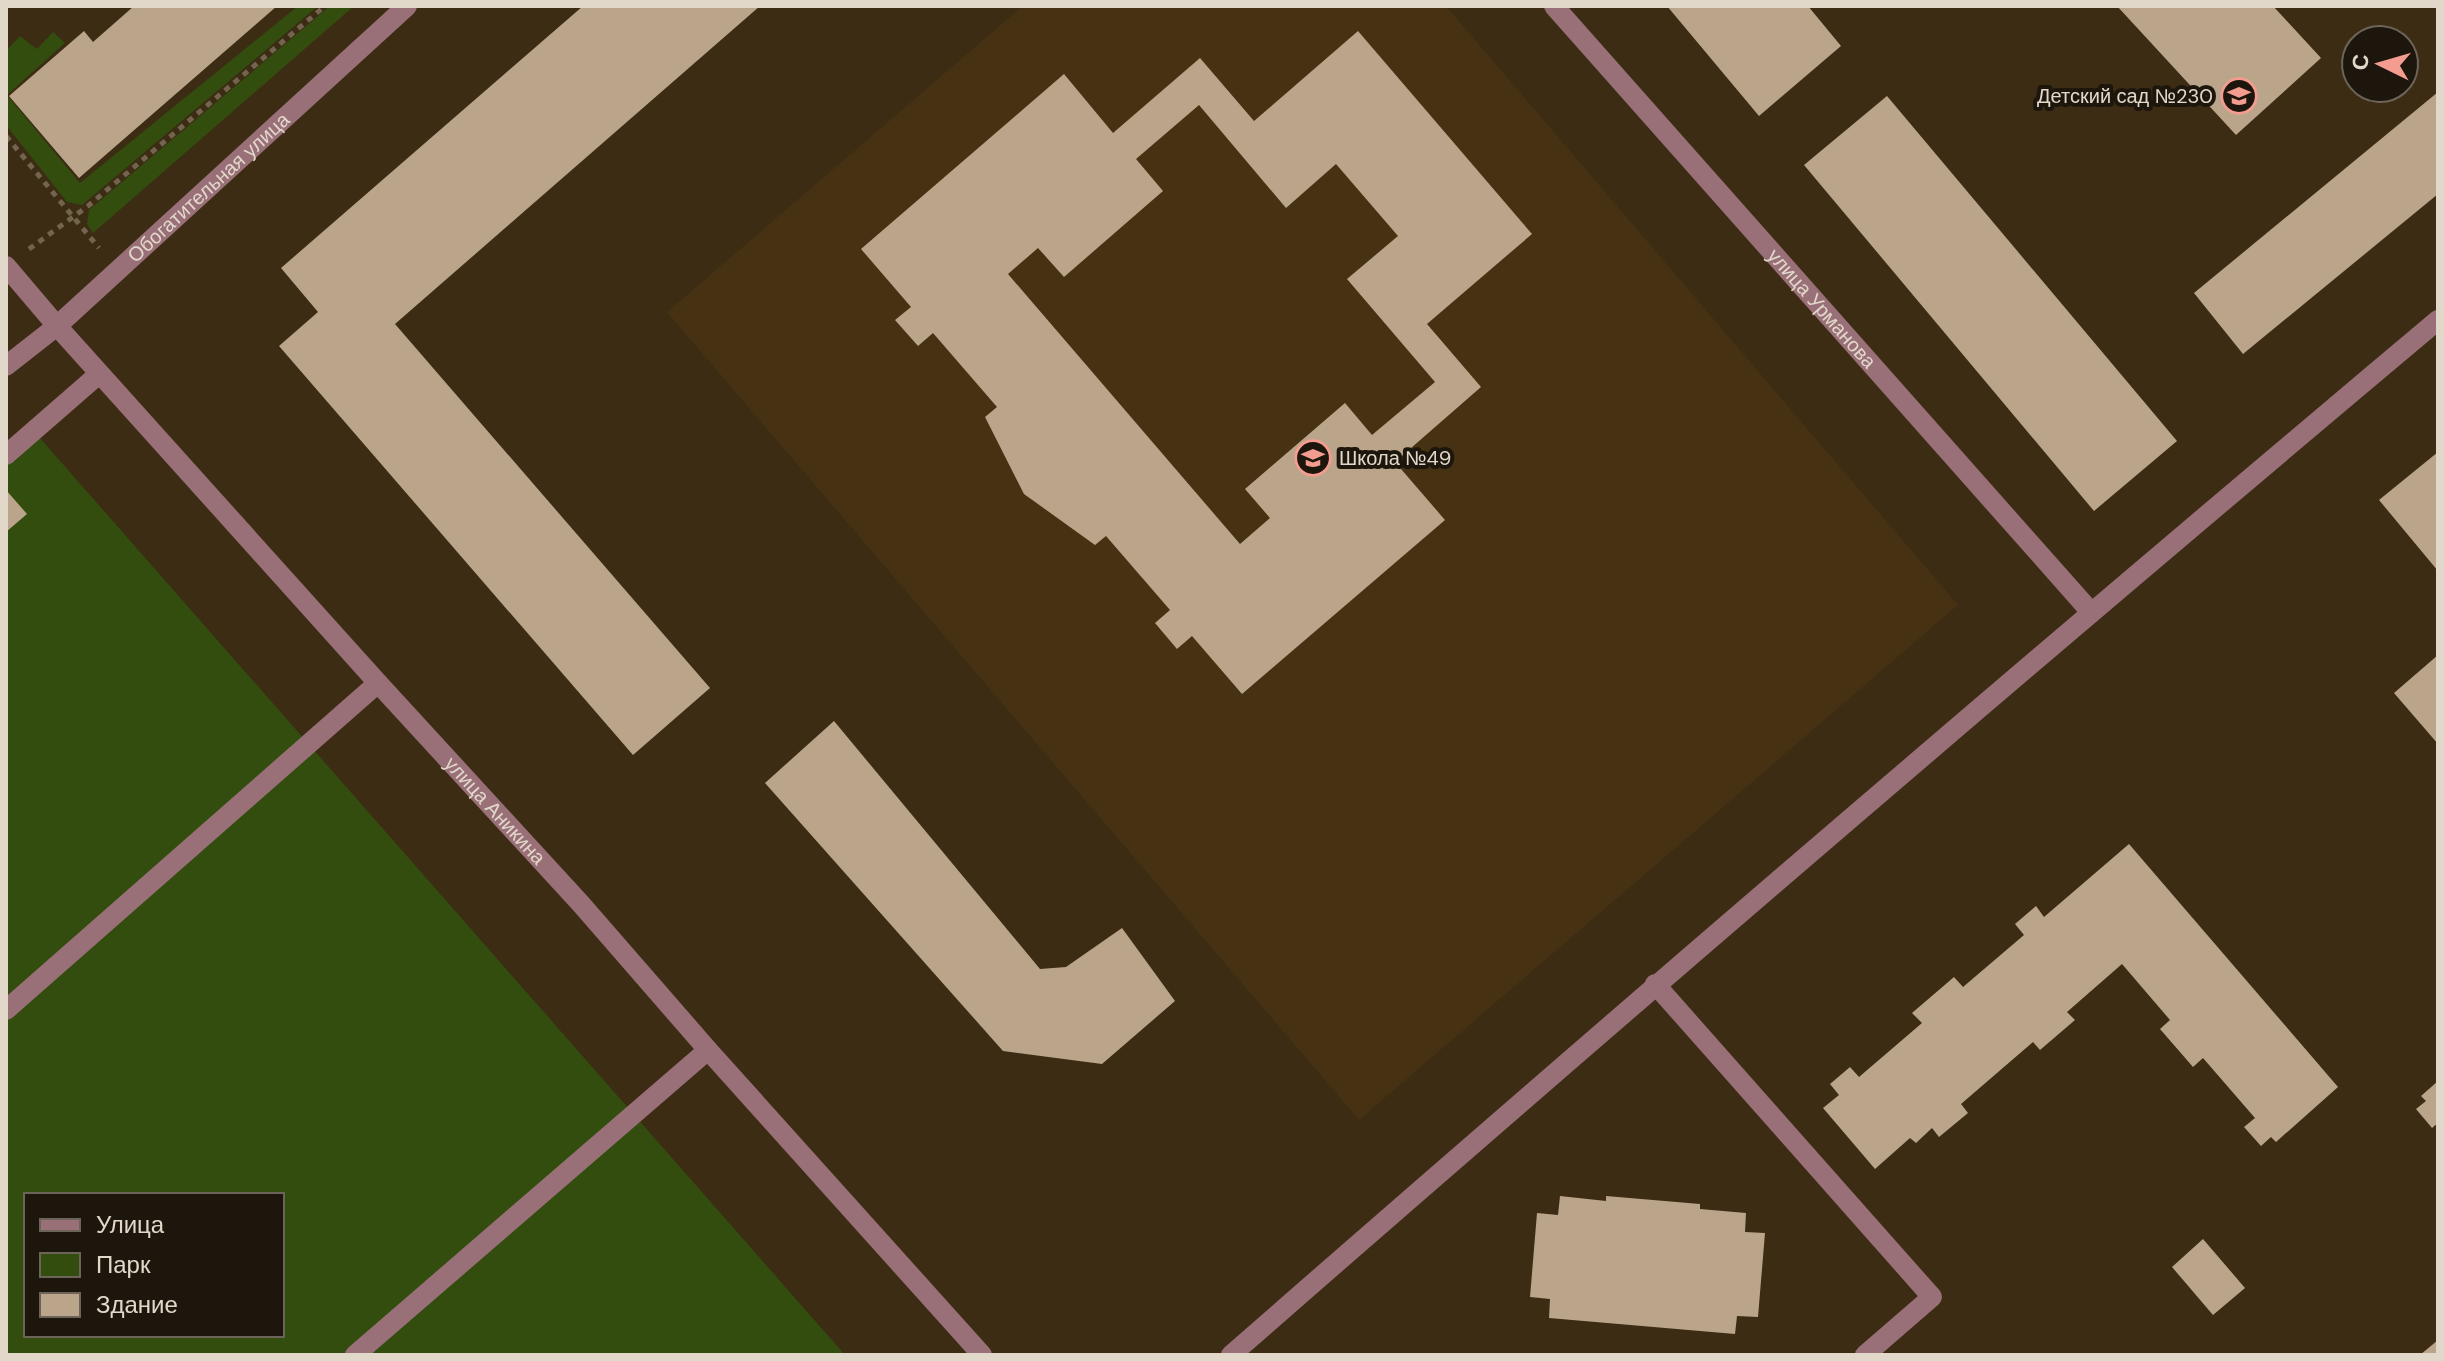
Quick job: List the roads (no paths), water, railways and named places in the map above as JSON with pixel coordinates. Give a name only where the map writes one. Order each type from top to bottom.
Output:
[{"type":"street","name":"Обогатительная улица","points":[[6,366],[57,326],[407,6]]},
{"type":"street","name":"улица Урманова","points":[[1554,6],[2090,611]]},
{"type":"street","name":"улица Аникина","points":[[12,262],[57,326],[99,374],[581,904],[982,1355]]},
{"type":"street","points":[[1231,1355],[1655,984],[2090,611],[2438,320]]},
{"type":"street","points":[[6,455],[99,374]]},
{"type":"street","points":[[6,1010],[378,683]]},
{"type":"street","points":[[1655,984],[1932,1297],[1865,1355]]},
{"type":"street","points":[[355,1355],[708,1050]]},
{"type":"place","name":"Детский сад №230","points":[[2239,96]]},
{"type":"place","name":"Школа №49","points":[[1313,458]]}]
